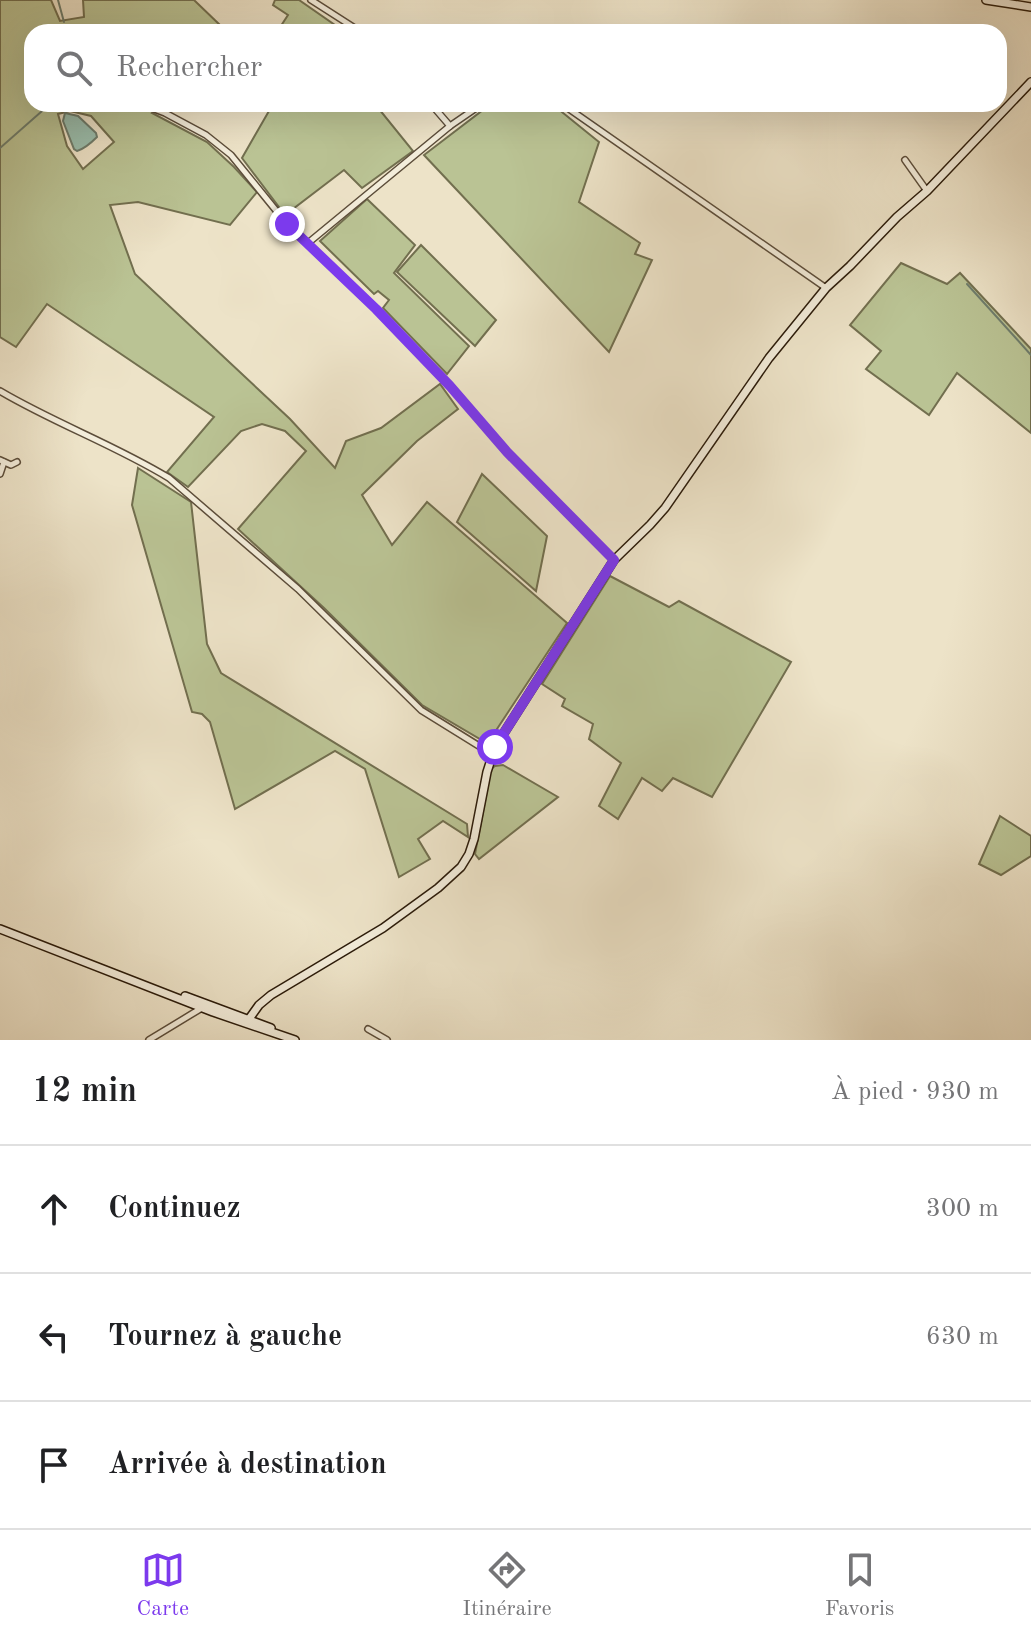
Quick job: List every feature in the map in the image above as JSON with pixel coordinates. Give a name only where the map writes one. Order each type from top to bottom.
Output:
[{"type":"street","points":[[311,0],[348,24]]},
{"type":"street","points":[[986,0],[1031,5]]},
{"type":"street","points":[[998,0],[1031,5]]},
{"type":"street","points":[[1007,107],[1031,82]]},
{"type":"street","points":[[162,112],[206,135],[231,155],[287,224],[376,309],[450,386],[507,452],[614,560]]},
{"type":"street","points":[[438,112],[450,126]]},
{"type":"street","points":[[308,243],[470,112]]},
{"type":"street","points":[[573,112],[826,288]]},
{"type":"street","points":[[251,1023],[259,1005],[271,995],[383,928],[461,867],[474,839],[492,754],[614,560],[665,508],[769,358],[826,288],[927,191],[1002,112]]},
{"type":"street","points":[[905,160],[927,191]]},
{"type":"street","points":[[0,402],[2,392],[169,478],[298,589],[421,710],[492,754]]},
{"type":"street","points":[[0,474],[2,461],[11,465],[17,462]]},
{"type":"street","points":[[0,929],[297,1040]]},
{"type":"street","points":[[149,1040],[200,1009],[199,1003]]},
{"type":"street","points":[[368,1029],[387,1040]]},
{"type":"shaded area","points":[[0,0],[51,0],[60,21],[84,17],[83,0],[194,0],[219,24],[24,24],[24,112],[66,112],[58,114],[67,146],[83,169],[114,142],[91,116],[74,112],[153,112],[207,142],[234,167],[257,192],[230,225],[138,202],[110,205],[135,274],[290,419],[335,468],[346,441],[381,428],[440,384],[458,409],[417,441],[362,495],[392,545],[427,502],[567,623],[491,738],[485,742],[422,705],[238,529],[306,451],[285,431],[262,424],[241,431],[188,487],[167,472],[214,417],[47,304],[16,347],[0,337]]},
{"type":"shaded area","points":[[275,0],[299,0],[334,24],[282,24],[288,15],[273,5]]},
{"type":"shaded area","points":[[268,112],[381,112],[413,151],[362,188],[344,170],[285,215],[242,158]]},
{"type":"shaded area","points":[[480,112],[562,112],[599,142],[579,202],[640,243],[635,254],[652,260],[609,352],[424,155]]},
{"type":"shaded area","points":[[65,113],[78,116],[97,137],[82,149],[74,149],[63,121]]},
{"type":"shaded area","points":[[367,199],[415,245],[394,273],[469,346],[447,374],[383,308],[389,300],[378,291],[374,294],[320,241]]},
{"type":"shaded area","points":[[421,245],[496,320],[475,346],[397,272]]},
{"type":"shaded area","points":[[901,263],[947,284],[960,273],[1031,349],[1031,433],[957,373],[929,415],[866,369],[881,351],[850,325]]},
{"type":"shaded area","points":[[138,468],[191,502],[207,644],[221,673],[467,824],[468,837],[443,821],[418,839],[430,859],[399,877],[365,769],[335,751],[235,809],[210,722],[202,714],[192,712],[132,505]]},
{"type":"shaded area","points":[[482,474],[547,536],[536,591],[457,522]]},
{"type":"shaded area","points":[[610,576],[669,607],[679,601],[791,662],[712,797],[673,778],[662,791],[642,778],[618,819],[599,806],[621,763],[589,739],[593,724],[562,706],[565,699],[542,684]]},
{"type":"shaded area","points":[[503,765],[558,797],[479,859],[475,854],[491,769]]},
{"type":"shaded area","points":[[1000,816],[1031,836],[1031,856],[1001,875],[979,864]]},
{"type":"waterway","points":[[58,0],[64,22]]},
{"type":"waterway","points":[[0,148],[41,112]]},
{"type":"waterway","points":[[967,284],[1031,355]]},
{"type":"route","points":[[287,224],[376,309],[450,386],[507,452],[614,560],[495,747]]}]
